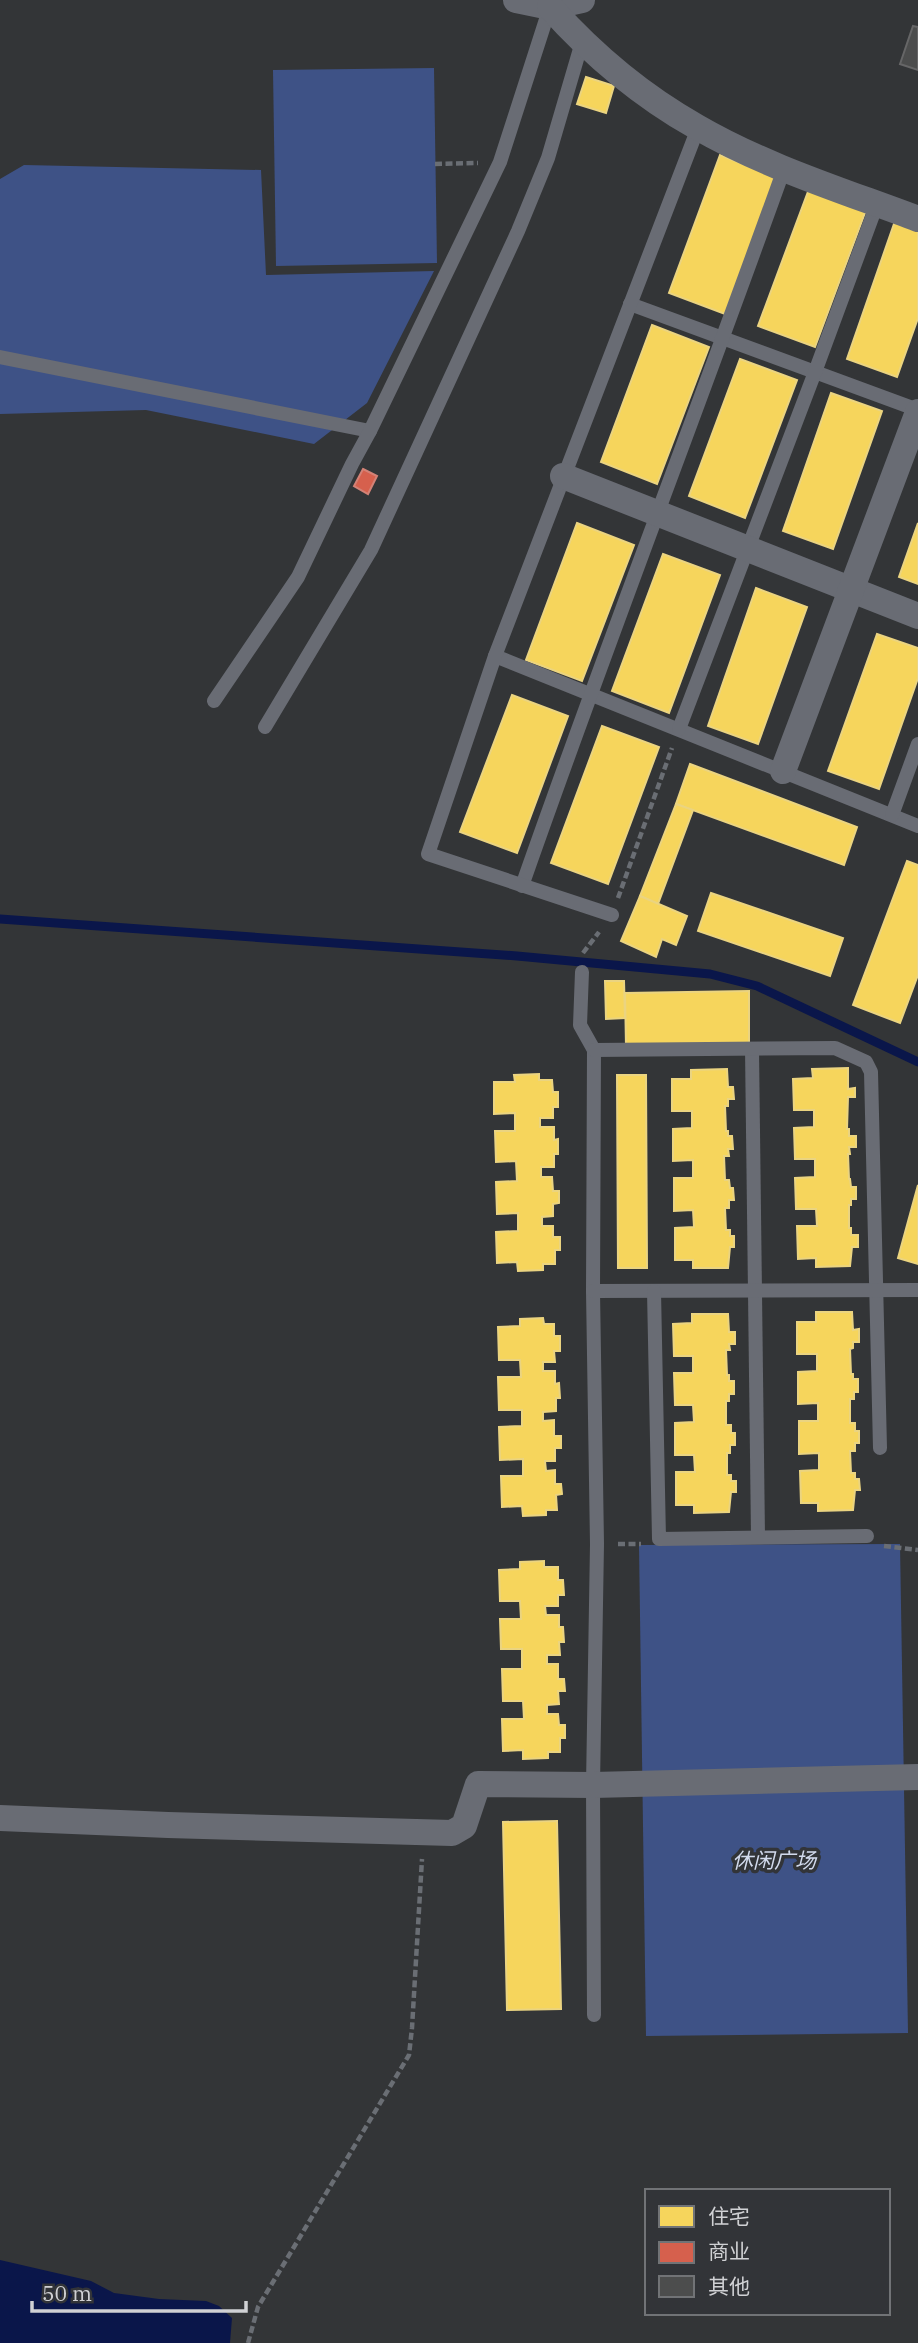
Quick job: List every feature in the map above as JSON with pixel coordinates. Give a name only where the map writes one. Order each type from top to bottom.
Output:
[{"type":"street","points":[[516,0],[550,7],[582,0]]},
{"type":"street","points":[[550,7],[582,42],[652,97],[698,128],[784,169],[918,219]]},
{"type":"street","points":[[783,771],[918,411]]},
{"type":"street","points":[[563,476],[918,616]]},
{"type":"street","points":[[0,1818],[452,1833],[464,1826],[478,1784],[918,1777]]},
{"type":"lane","points":[[214,701],[298,578],[370,431],[500,162],[550,7]]},
{"type":"lane","points":[[265,727],[376,538],[518,231],[548,159],[582,42]]},
{"type":"lane","points":[[612,915],[428,854],[495,656],[698,128]]},
{"type":"lane","points":[[522,886],[589,694],[724,338],[784,169]]},
{"type":"lane","points":[[679,729],[816,372],[877,204]]},
{"type":"lane","points":[[630,304],[918,411]]},
{"type":"lane","points":[[0,357],[370,431]]},
{"type":"lane","points":[[495,656],[918,826]]},
{"type":"lane","points":[[892,815],[918,744]]},
{"type":"lane","points":[[582,972],[580,1025],[594,1050],[593,1291],[597,1544],[593,1784],[594,2015]]},
{"type":"lane","points":[[594,1050],[835,1048],[866,1062],[871,1072],[880,1448]]},
{"type":"lane","points":[[752,1049],[758,1537]]},
{"type":"lane","points":[[593,1291],[918,1290]]},
{"type":"lane","points":[[654,1291],[659,1539],[867,1536]]},
{"type":"path","points":[[435,164],[500,162]]},
{"type":"path","points":[[583,953],[612,915],[679,729]]},
{"type":"path","points":[[248,2343],[258,2307],[409,2055],[423,1834]]},
{"type":"green space","points":[[434,68],[437,263],[276,266],[273,70]]},
{"type":"green space","points":[[24,165],[261,170],[266,275],[434,271],[367,403],[314,444],[146,410],[0,414],[0,179]]},
{"type":"green space","name":"休闲广场","points":[[900,1544],[908,2033],[646,2036],[639,1545]]},
{"type":"shaded area","points":[[0,2260],[91,2281],[114,2293],[206,2301],[219,2306],[232,2318],[230,2343],[0,2343]]},
{"type":"building: 住宅","points":[[586,77],[614,86],[606,113],[577,104]]},
{"type":"building: 住宅","points":[[720,155],[776,177],[725,314],[669,293]]},
{"type":"building: 住宅","points":[[809,189],[866,210],[815,347],[758,326]]},
{"type":"building: 住宅","points":[[895,221],[918,229],[918,318],[897,377],[847,359]]},
{"type":"building: 住宅","points":[[652,325],[709,347],[657,484],[601,462]]},
{"type":"building: 住宅","points":[[740,359],[797,380],[745,518],[689,496]]},
{"type":"building: 住宅","points":[[831,393],[882,411],[833,549],[783,531]]},
{"type":"building: 住宅","points":[[577,523],[634,545],[582,681],[526,660]]},
{"type":"building: 住宅","points":[[918,523],[918,584],[899,577]]},
{"type":"building: 住宅","points":[[663,554],[720,575],[669,713],[612,691]]},
{"type":"building: 住宅","points":[[756,588],[807,607],[758,744],[708,726]]},
{"type":"building: 住宅","points":[[877,634],[918,648],[918,678],[879,789],[828,771]]},
{"type":"building: 住宅","points":[[512,695],[568,716],[517,853],[460,832]]},
{"type":"building: 住宅","points":[[602,726],[659,747],[608,884],[551,863]]},
{"type":"building: 住宅","points":[[690,764],[857,827],[844,865],[676,804]]},
{"type":"building: 住宅","points":[[676,804],[693,810],[658,904],[640,896]]},
{"type":"building: 住宅","points":[[907,861],[918,865],[918,975],[900,1023],[853,1005]]},
{"type":"building: 住宅","points":[[711,893],[843,938],[830,976],[698,931]]},
{"type":"building: 住宅","points":[[640,896],[687,916],[676,945],[662,939],[656,957],[621,941]]},
{"type":"building: 住宅","points":[[605,981],[624,981],[625,1018],[606,1019]]},
{"type":"building: 住宅","points":[[749,991],[749,1045],[626,1046],[625,993]]},
{"type":"building: 住宅","points":[[848,1068],[848,1089],[855,1088],[855,1097],[848,1097],[847,1129],[849,1136],[856,1136],[856,1147],[849,1147],[848,1154],[849,1179],[851,1187],[856,1187],[856,1199],[851,1199],[849,1205],[849,1228],[851,1235],[858,1235],[858,1247],[852,1247],[850,1266],[816,1267],[816,1258],[798,1259],[797,1226],[817,1226],[816,1209],[796,1209],[795,1178],[815,1177],[815,1159],[795,1159],[794,1128],[814,1127],[814,1110],[794,1110],[793,1079],[813,1078],[812,1069]]},
{"type":"building: 住宅","points":[[727,1069],[728,1087],[733,1087],[734,1099],[728,1099],[728,1106],[725,1106],[726,1131],[728,1136],[732,1136],[733,1149],[728,1149],[729,1156],[724,1156],[725,1180],[729,1180],[730,1188],[733,1188],[734,1200],[729,1200],[729,1208],[725,1208],[726,1230],[730,1230],[730,1236],[734,1236],[734,1247],[730,1247],[728,1268],[693,1268],[693,1260],[675,1260],[675,1228],[694,1227],[693,1210],[674,1211],[674,1178],[693,1178],[693,1160],[673,1161],[673,1129],[692,1128],[692,1111],[672,1111],[672,1079],[691,1079],[691,1070]]},
{"type":"building: 住宅","points":[[539,1074],[539,1080],[552,1080],[553,1092],[558,1092],[558,1107],[553,1107],[553,1118],[540,1118],[540,1127],[554,1127],[554,1140],[558,1139],[558,1154],[554,1154],[554,1167],[541,1167],[541,1177],[552,1177],[553,1191],[559,1191],[559,1203],[553,1204],[553,1216],[542,1217],[542,1226],[553,1226],[553,1237],[560,1237],[560,1250],[555,1250],[555,1264],[543,1264],[543,1270],[518,1271],[517,1262],[497,1263],[496,1232],[518,1231],[518,1213],[497,1214],[496,1182],[517,1181],[516,1161],[496,1162],[495,1131],[515,1131],[515,1113],[494,1114],[494,1082],[515,1082],[514,1075]]},
{"type":"building: 住宅","points":[[617,1075],[646,1075],[647,1268],[618,1268]]},
{"type":"building: 住宅","points":[[918,1185],[918,1264],[898,1258]]},
{"type":"building: 住宅","points":[[816,1312],[852,1312],[853,1330],[859,1329],[859,1342],[853,1342],[853,1348],[850,1349],[851,1374],[853,1379],[858,1379],[858,1392],[854,1392],[854,1399],[850,1399],[850,1423],[855,1423],[855,1431],[859,1431],[859,1443],[855,1443],[855,1451],[850,1451],[851,1473],[855,1473],[855,1479],[859,1479],[860,1490],[855,1490],[853,1510],[818,1511],[818,1503],[801,1503],[800,1471],[819,1470],[819,1453],[799,1454],[799,1421],[818,1421],[818,1403],[798,1404],[798,1372],[817,1371],[817,1354],[797,1354],[797,1322],[816,1322]]},
{"type":"building: 住宅","points":[[692,1314],[728,1314],[729,1332],[735,1332],[735,1344],[729,1344],[730,1350],[726,1350],[727,1375],[729,1381],[734,1381],[734,1394],[729,1394],[729,1401],[726,1401],[726,1425],[731,1425],[731,1433],[735,1433],[735,1445],[730,1445],[730,1453],[727,1453],[727,1475],[731,1475],[731,1481],[736,1481],[736,1492],[731,1492],[729,1512],[694,1513],[694,1505],[676,1505],[676,1472],[695,1472],[694,1455],[675,1455],[675,1423],[694,1422],[693,1405],[675,1405],[674,1373],[693,1373],[693,1356],[674,1356],[673,1324],[692,1323]]},
{"type":"building: 住宅","points":[[543,1318],[544,1324],[554,1324],[554,1336],[560,1336],[560,1351],[554,1351],[555,1362],[543,1362],[543,1371],[555,1371],[555,1384],[559,1383],[560,1398],[556,1398],[556,1411],[543,1412],[543,1421],[554,1420],[554,1436],[561,1436],[561,1448],[555,1448],[555,1461],[545,1461],[546,1471],[555,1470],[555,1484],[561,1484],[562,1494],[556,1495],[557,1510],[546,1510],[546,1515],[523,1516],[522,1506],[502,1507],[501,1476],[523,1476],[523,1459],[500,1460],[499,1427],[522,1426],[522,1410],[499,1410],[498,1377],[521,1377],[520,1360],[499,1360],[498,1327],[520,1326],[520,1319]]},
{"type":"building: 住宅","points":[[544,1561],[544,1567],[558,1567],[558,1580],[563,1580],[564,1595],[558,1595],[558,1606],[545,1606],[546,1615],[559,1615],[559,1627],[563,1627],[564,1642],[559,1642],[560,1655],[547,1655],[547,1664],[558,1664],[558,1679],[564,1679],[565,1691],[558,1691],[559,1704],[547,1705],[547,1714],[558,1714],[559,1725],[565,1725],[565,1738],[560,1738],[560,1752],[548,1752],[548,1758],[523,1759],[523,1750],[503,1751],[502,1719],[524,1719],[523,1701],[503,1701],[502,1669],[522,1669],[522,1649],[501,1649],[500,1619],[521,1619],[520,1601],[500,1601],[499,1570],[520,1569],[520,1562]]},
{"type":"building: 住宅","points":[[557,1821],[561,2009],[507,2010],[503,1822]]},
{"type":"building: 商业","points":[[363,469],[377,476],[368,494],[354,486]]},
{"type":"building: 其他","points":[[913,26],[918,27],[918,70],[900,64]]},
{"type":"waterway","points":[[0,919],[517,956],[710,974],[757,986],[918,1062]]}]
